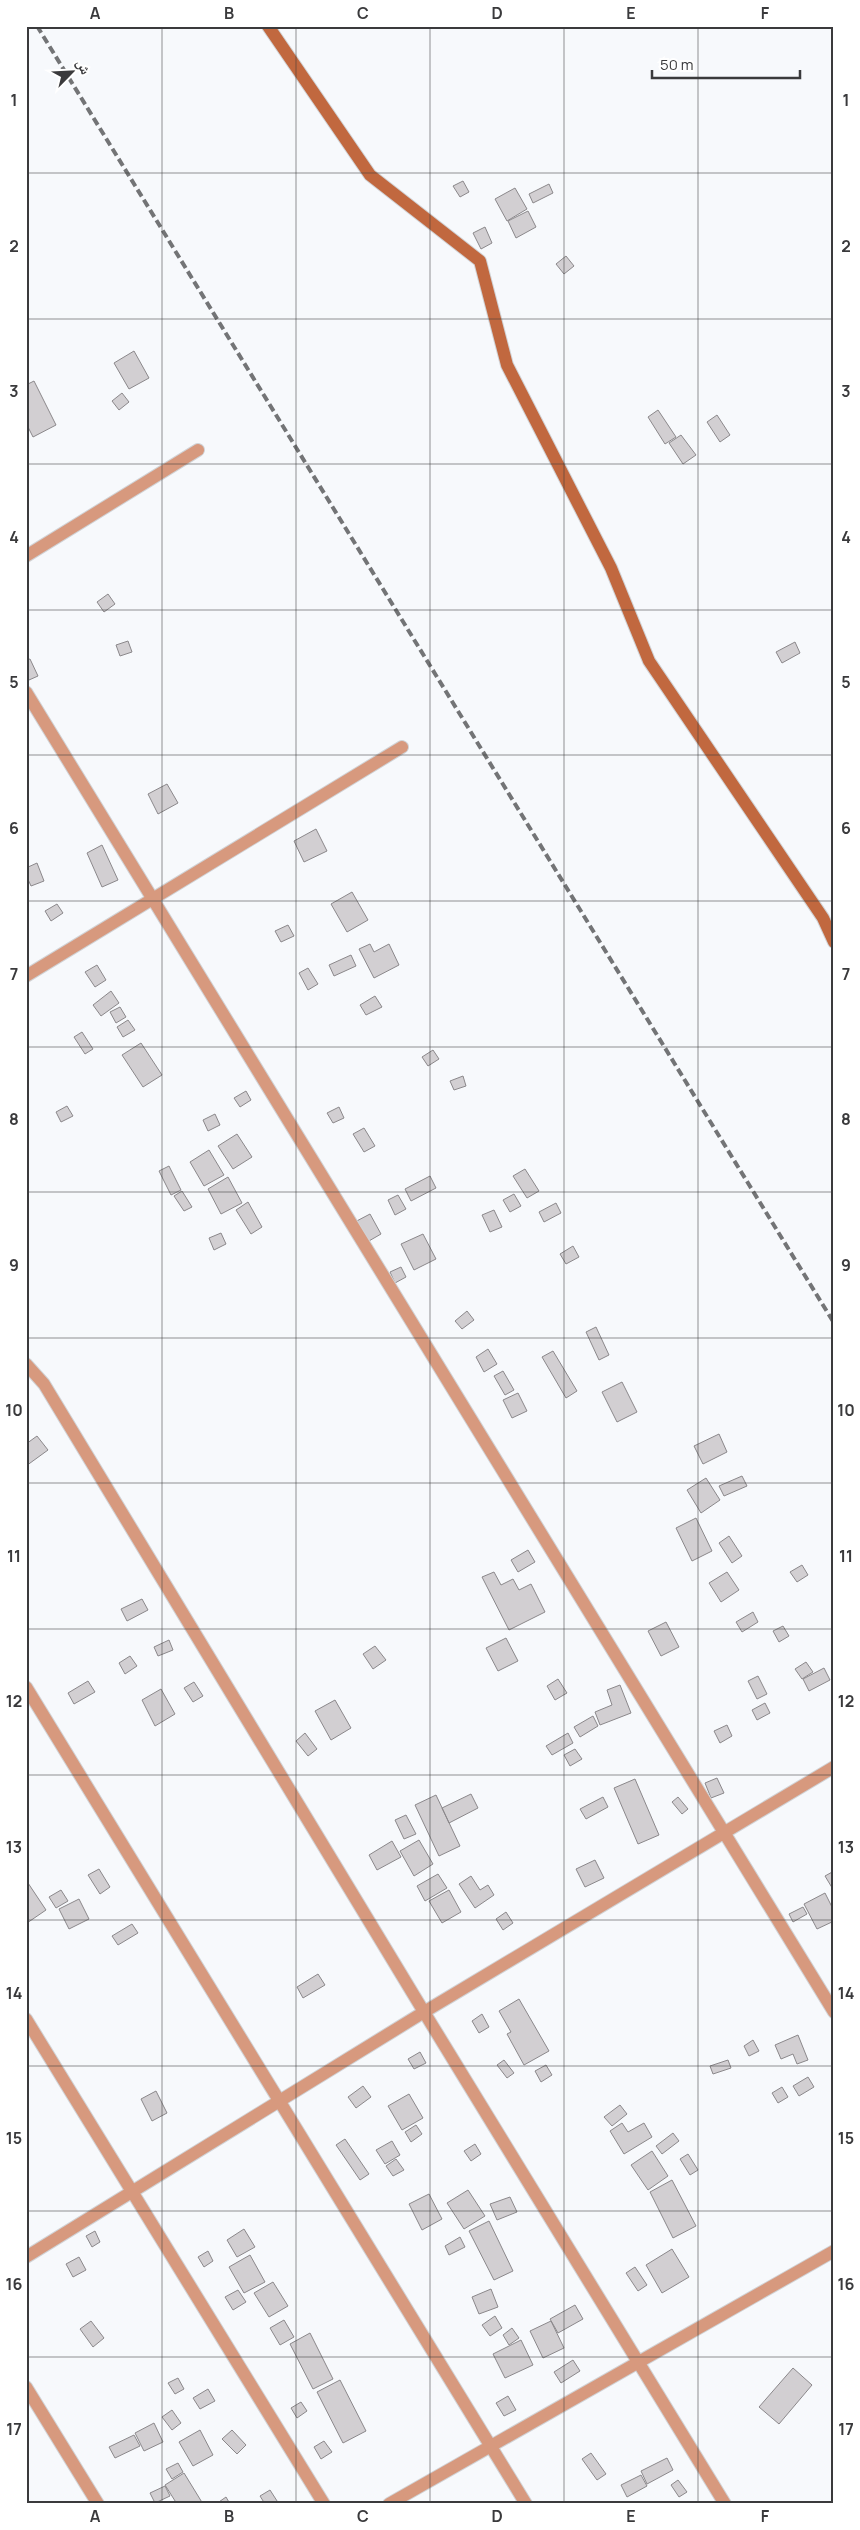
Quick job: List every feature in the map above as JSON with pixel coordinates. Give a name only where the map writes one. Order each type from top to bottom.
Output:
[{"type":"street","points":[[268,26],[370,175],[480,260],[507,365],[611,568],[648,661],[823,918],[834,942]]},
{"type":"street","points":[[26,556],[198,450]]},
{"type":"street","points":[[26,692],[834,2012]]},
{"type":"street","points":[[26,976],[402,748]]},
{"type":"street","points":[[26,1364],[44,1384],[424,2012],[725,2504]]},
{"type":"street","points":[[26,1687],[526,2504]]},
{"type":"street","points":[[26,2257],[424,2012],[834,1767]]},
{"type":"street","points":[[26,2019],[324,2504]]},
{"type":"street","points":[[389,2504],[834,2251]]},
{"type":"street","points":[[26,2387],[98,2504]]},
{"type":"building","points":[[463,181],[469,192],[460,197],[453,186]]},
{"type":"building","points":[[549,184],[553,193],[533,203],[529,194]]},
{"type":"building","points":[[515,188],[527,209],[507,221],[495,199]]},
{"type":"building","points":[[528,211],[536,227],[516,238],[508,221]]},
{"type":"building","points":[[485,227],[492,243],[481,249],[473,233]]},
{"type":"building","points":[[566,256],[574,266],[564,274],[556,264]]},
{"type":"building","points":[[134,351],[149,378],[129,389],[114,363]]},
{"type":"building","points":[[34,381],[56,425],[33,437],[26,423],[26,385]]},
{"type":"building","points":[[122,393],[129,402],[119,410],[112,401]]},
{"type":"building","points":[[658,410],[676,437],[665,444],[648,417]]},
{"type":"building","points":[[717,415],[730,435],[720,442],[707,422]]},
{"type":"building","points":[[681,435],[696,455],[683,464],[669,443]]},
{"type":"building","points":[[108,594],[115,604],[104,612],[97,602]]},
{"type":"building","points":[[128,641],[132,652],[120,656],[116,645]]},
{"type":"building","points":[[795,642],[800,653],[782,663],[776,652]]},
{"type":"building","points":[[30,659],[38,676],[29,680],[26,675],[26,660]]},
{"type":"building","points":[[167,784],[178,803],[158,814],[148,794]]},
{"type":"building","points":[[316,829],[327,851],[304,862],[294,841]]},
{"type":"building","points":[[102,845],[118,880],[102,887],[87,853]]},
{"type":"building","points":[[37,863],[44,881],[31,886],[26,875],[26,868]]},
{"type":"building","points":[[352,892],[368,920],[347,932],[331,904]]},
{"type":"building","points":[[57,904],[63,913],[51,921],[45,911]]},
{"type":"building","points":[[288,925],[294,936],[281,942],[275,931]]},
{"type":"building","points":[[370,944],[374,952],[389,944],[399,965],[374,978],[359,949]]},
{"type":"building","points":[[351,955],[356,966],[334,976],[329,965]]},
{"type":"building","points":[[97,965],[106,980],[95,987],[85,972]]},
{"type":"building","points":[[308,968],[318,984],[308,990],[299,973]]},
{"type":"building","points":[[111,991],[119,1003],[101,1016],[93,1005]]},
{"type":"building","points":[[375,996],[382,1007],[366,1015],[360,1005]]},
{"type":"building","points":[[120,1007],[126,1017],[116,1023],[110,1012]]},
{"type":"building","points":[[128,1020],[135,1030],[123,1037],[117,1027]]},
{"type":"building","points":[[82,1032],[93,1049],[85,1054],[74,1037]]},
{"type":"building","points":[[141,1043],[162,1075],[143,1087],[122,1055]]},
{"type":"building","points":[[433,1050],[439,1059],[428,1066],[422,1057]]},
{"type":"building","points":[[463,1076],[466,1086],[454,1090],[450,1081]]},
{"type":"building","points":[[246,1091],[251,1100],[240,1107],[234,1098]]},
{"type":"building","points":[[67,1106],[73,1116],[61,1122],[56,1112]]},
{"type":"building","points":[[339,1107],[344,1118],[333,1123],[327,1113]]},
{"type":"building","points":[[215,1114],[220,1125],[208,1131],[203,1120]]},
{"type":"building","points":[[364,1128],[375,1146],[364,1152],[353,1134]]},
{"type":"building","points":[[237,1134],[252,1157],[233,1169],[218,1146]]},
{"type":"building","points":[[209,1150],[224,1175],[204,1186],[190,1162]]},
{"type":"building","points":[[169,1166],[181,1190],[171,1195],[159,1171]]},
{"type":"building","points":[[525,1169],[539,1191],[527,1198],[513,1176]]},
{"type":"building","points":[[430,1176],[436,1188],[411,1201],[405,1189]]},
{"type":"building","points":[[228,1177],[242,1203],[221,1214],[208,1189]]},
{"type":"building","points":[[182,1191],[192,1207],[184,1211],[174,1196]]},
{"type":"building","points":[[514,1194],[521,1206],[510,1212],[503,1200]]},
{"type":"building","points":[[398,1195],[406,1209],[395,1215],[388,1200]]},
{"type":"building","points":[[248,1202],[262,1227],[251,1234],[236,1210]]},
{"type":"building","points":[[556,1203],[561,1213],[544,1222],[539,1212]]},
{"type":"building","points":[[494,1210],[502,1227],[490,1232],[482,1215]]},
{"type":"building","points":[[370,1214],[381,1234],[362,1245],[351,1224]]},
{"type":"building","points":[[221,1233],[226,1244],[214,1250],[209,1238]]},
{"type":"building","points":[[423,1234],[436,1259],[414,1270],[401,1244]]},
{"type":"building","points":[[573,1246],[579,1257],[566,1264],[560,1254]]},
{"type":"building","points":[[401,1267],[406,1277],[395,1283],[390,1272]]},
{"type":"building","points":[[467,1311],[474,1320],[462,1329],[455,1321]]},
{"type":"building","points":[[596,1327],[609,1355],[599,1360],[586,1332]]},
{"type":"building","points":[[488,1349],[497,1364],[484,1372],[476,1357]]},
{"type":"building","points":[[553,1351],[577,1391],[566,1398],[542,1357]]},
{"type":"building","points":[[503,1371],[514,1390],[505,1395],[494,1376]]},
{"type":"building","points":[[622,1382],[637,1412],[617,1422],[602,1392]]},
{"type":"building","points":[[518,1393],[527,1411],[512,1418],[503,1400]]},
{"type":"building","points":[[719,1434],[727,1452],[703,1464],[694,1446]]},
{"type":"building","points":[[37,1436],[48,1450],[26,1466],[26,1444]]},
{"type":"building","points":[[742,1476],[747,1486],[724,1496],[719,1486]]},
{"type":"building","points":[[706,1478],[720,1500],[701,1513],[687,1490]]},
{"type":"building","points":[[696,1518],[712,1551],[692,1561],[676,1528]]},
{"type":"building","points":[[729,1536],[742,1556],[732,1563],[719,1543]]},
{"type":"building","points":[[528,1550],[535,1562],[518,1572],[511,1560]]},
{"type":"building","points":[[802,1565],[808,1575],[797,1582],[790,1572]]},
{"type":"building","points":[[494,1572],[501,1585],[513,1579],[519,1590],[531,1584],[545,1612],[509,1630],[482,1577]]},
{"type":"building","points":[[727,1572],[739,1590],[721,1602],[709,1583]]},
{"type":"building","points":[[142,1599],[148,1610],[127,1621],[121,1609]]},
{"type":"building","points":[[753,1612],[758,1622],[742,1632],[736,1622]]},
{"type":"building","points":[[666,1622],[679,1647],[661,1656],[648,1631]]},
{"type":"building","points":[[783,1626],[789,1636],[779,1642],[773,1631]]},
{"type":"building","points":[[506,1638],[518,1661],[498,1671],[486,1648]]},
{"type":"building","points":[[169,1640],[173,1650],[158,1656],[154,1647]]},
{"type":"building","points":[[375,1646],[386,1660],[373,1669],[363,1654]]},
{"type":"building","points":[[130,1656],[137,1666],[125,1674],[119,1663]]},
{"type":"building","points":[[806,1662],[813,1672],[802,1679],[795,1669]]},
{"type":"building","points":[[824,1668],[830,1680],[809,1691],[803,1679]]},
{"type":"building","points":[[758,1676],[767,1694],[757,1699],[748,1681]]},
{"type":"building","points":[[558,1679],[567,1693],[555,1700],[547,1686]]},
{"type":"building","points":[[88,1681],[95,1692],[74,1704],[68,1693]]},
{"type":"building","points":[[194,1682],[203,1696],[193,1702],[184,1688]]},
{"type":"building","points":[[620,1685],[631,1713],[600,1725],[595,1712],[612,1705],[607,1690]]},
{"type":"building","points":[[161,1689],[175,1714],[155,1726],[142,1700]]},
{"type":"building","points":[[335,1700],[351,1728],[331,1740],[315,1711]]},
{"type":"building","points":[[765,1703],[770,1713],[757,1720],[752,1710]]},
{"type":"building","points":[[593,1716],[598,1726],[580,1737],[574,1727]]},
{"type":"building","points":[[727,1725],[732,1736],[720,1743],[714,1731]]},
{"type":"building","points":[[305,1733],[317,1749],[308,1756],[296,1741]]},
{"type":"building","points":[[568,1733],[573,1743],[552,1755],[546,1746]]},
{"type":"building","points":[[575,1749],[582,1759],[570,1766],[564,1755]]},
{"type":"building","points":[[717,1778],[724,1793],[711,1798],[705,1783]]},
{"type":"building","points":[[635,1779],[659,1835],[638,1844],[614,1788]]},
{"type":"building","points":[[471,1794],[478,1808],[449,1823],[442,1808]]},
{"type":"building","points":[[436,1795],[460,1846],[439,1856],[415,1805]]},
{"type":"building","points":[[603,1797],[608,1807],[586,1819],[580,1809]]},
{"type":"building","points":[[678,1797],[688,1809],[682,1814],[672,1802]]},
{"type":"building","points":[[406,1815],[416,1834],[404,1839],[395,1820]]},
{"type":"building","points":[[419,1840],[433,1864],[414,1876],[400,1851]]},
{"type":"building","points":[[392,1841],[401,1857],[377,1870],[369,1855]]},
{"type":"building","points":[[595,1860],[604,1878],[585,1887],[576,1869]]},
{"type":"building","points":[[99,1869],[110,1887],[100,1894],[88,1875]]},
{"type":"building","points":[[834,1871],[834,1891],[825,1876]]},
{"type":"building","points":[[438,1874],[447,1888],[425,1901],[417,1886]]},
{"type":"building","points":[[471,1876],[480,1890],[488,1885],[494,1895],[475,1908],[459,1884]]},
{"type":"building","points":[[26,1880],[46,1910],[27,1923],[26,1922]]},
{"type":"building","points":[[61,1890],[68,1901],[56,1908],[49,1897]]},
{"type":"building","points":[[449,1890],[461,1912],[442,1923],[429,1901]]},
{"type":"building","points":[[825,1893],[834,1911],[834,1921],[817,1929],[804,1904]]},
{"type":"building","points":[[79,1899],[89,1919],[69,1929],[59,1909]]},
{"type":"building","points":[[803,1907],[807,1914],[793,1922],[789,1914]]},
{"type":"building","points":[[506,1912],[513,1923],[503,1930],[496,1919]]},
{"type":"building","points":[[132,1924],[138,1933],[118,1945],[112,1936]]},
{"type":"building","points":[[318,1974],[325,1985],[303,1998],[297,1987]]},
{"type":"building","points":[[519,1999],[549,2051],[524,2065],[507,2034],[511,2032],[499,2011]]},
{"type":"building","points":[[482,2014],[489,2027],[479,2033],[472,2021]]},
{"type":"building","points":[[798,2035],[808,2060],[797,2064],[793,2054],[781,2059],[775,2045]]},
{"type":"building","points":[[753,2040],[759,2051],[749,2056],[744,2046]]},
{"type":"building","points":[[420,2052],[426,2063],[414,2069],[408,2059]]},
{"type":"building","points":[[504,2060],[514,2073],[507,2078],[497,2065]]},
{"type":"building","points":[[728,2060],[731,2068],[713,2074],[710,2066]]},
{"type":"building","points":[[546,2065],[552,2075],[541,2082],[535,2071]]},
{"type":"building","points":[[808,2077],[814,2087],[799,2096],[793,2086]]},
{"type":"building","points":[[363,2086],[371,2097],[356,2108],[348,2097]]},
{"type":"building","points":[[782,2087],[788,2097],[778,2103],[772,2093]]},
{"type":"building","points":[[156,2091],[167,2113],[152,2121],[141,2099]]},
{"type":"building","points":[[409,2094],[423,2118],[402,2130],[388,2106]]},
{"type":"building","points":[[620,2105],[627,2114],[612,2126],[604,2117]]},
{"type":"building","points":[[622,2123],[628,2132],[644,2123],[652,2137],[624,2154],[610,2131]]},
{"type":"building","points":[[416,2125],[422,2134],[411,2142],[405,2132]]},
{"type":"building","points":[[673,2133],[679,2141],[662,2154],[656,2146]]},
{"type":"building","points":[[345,2139],[369,2174],[360,2180],[336,2145]]},
{"type":"building","points":[[392,2141],[400,2155],[385,2164],[376,2150]]},
{"type":"building","points":[[475,2144],[481,2154],[471,2161],[464,2151]]},
{"type":"building","points":[[652,2151],[668,2176],[648,2190],[631,2165]]},
{"type":"building","points":[[688,2154],[698,2170],[690,2175],[680,2159]]},
{"type":"building","points":[[396,2159],[404,2170],[393,2176],[386,2166]]},
{"type":"building","points":[[672,2180],[696,2226],[673,2238],[650,2192]]},
{"type":"building","points":[[468,2190],[485,2216],[464,2229],[447,2203]]},
{"type":"building","points":[[429,2194],[442,2219],[422,2230],[409,2204]]},
{"type":"building","points":[[510,2197],[517,2212],[497,2220],[490,2204]]},
{"type":"building","points":[[489,2221],[513,2271],[494,2280],[469,2231]]},
{"type":"building","points":[[244,2229],[255,2247],[237,2257],[227,2240]]},
{"type":"building","points":[[95,2231],[100,2242],[92,2247],[86,2236]]},
{"type":"building","points":[[460,2237],[465,2247],[449,2255],[445,2246]]},
{"type":"building","points":[[672,2249],[689,2277],[662,2293],[646,2265]]},
{"type":"building","points":[[208,2251],[213,2261],[204,2267],[198,2257]]},
{"type":"building","points":[[250,2255],[265,2282],[244,2293],[229,2267]]},
{"type":"building","points":[[79,2257],[86,2270],[73,2277],[66,2264]]},
{"type":"building","points":[[635,2267],[647,2285],[638,2291],[626,2273]]},
{"type":"building","points":[[273,2282],[288,2306],[269,2317],[254,2293]]},
{"type":"building","points":[[491,2289],[498,2307],[479,2314],[472,2297]]},
{"type":"building","points":[[238,2290],[246,2302],[233,2310],[225,2297]]},
{"type":"building","points":[[575,2305],[583,2319],[558,2333],[550,2319]]},
{"type":"building","points":[[495,2316],[502,2328],[490,2336],[482,2325]]},
{"type":"building","points":[[284,2320],[294,2337],[280,2345],[270,2328]]},
{"type":"building","points":[[91,2321],[104,2338],[93,2347],[80,2329]]},
{"type":"building","points":[[551,2321],[564,2348],[543,2358],[530,2331]]},
{"type":"building","points":[[512,2328],[519,2338],[509,2345],[503,2335]]},
{"type":"building","points":[[310,2333],[333,2379],[313,2389],[290,2344]]},
{"type":"building","points":[[521,2340],[533,2365],[505,2378],[493,2354]]},
{"type":"building","points":[[573,2360],[580,2371],[561,2383],[554,2372]]},
{"type":"building","points":[[793,2368],[812,2385],[779,2424],[759,2407]]},
{"type":"building","points":[[178,2378],[184,2389],[175,2394],[168,2383]]},
{"type":"building","points":[[340,2380],[366,2431],[343,2443],[317,2392]]},
{"type":"building","points":[[208,2389],[215,2401],[200,2409],[193,2398]]},
{"type":"building","points":[[508,2396],[516,2410],[504,2416],[496,2403]]},
{"type":"building","points":[[301,2402],[307,2411],[297,2418],[291,2408]]},
{"type":"building","points":[[172,2410],[181,2423],[172,2430],[162,2417]]},
{"type":"building","points":[[154,2423],[163,2442],[144,2451],[135,2433]]},
{"type":"building","points":[[200,2430],[213,2455],[193,2466],[179,2442]]},
{"type":"building","points":[[232,2430],[246,2445],[237,2454],[222,2439]]},
{"type":"building","points":[[134,2435],[140,2446],[115,2458],[109,2447]]},
{"type":"building","points":[[324,2441],[332,2452],[321,2459],[314,2447]]},
{"type":"building","points":[[591,2453],[606,2474],[597,2480],[582,2459]]},
{"type":"building","points":[[667,2458],[673,2470],[647,2484],[641,2471]]},
{"type":"building","points":[[178,2463],[183,2472],[172,2479],[166,2469]]},
{"type":"building","points":[[184,2473],[203,2504],[177,2504],[165,2485]]},
{"type":"building","points":[[641,2475],[647,2486],[627,2497],[621,2485]]},
{"type":"building","points":[[678,2480],[687,2492],[679,2497],[671,2485]]},
{"type":"building","points":[[165,2486],[170,2496],[155,2503],[150,2493]]},
{"type":"building","points":[[270,2490],[279,2504],[265,2504],[260,2496]]},
{"type":"building","points":[[226,2497],[230,2504],[216,2504]]},
{"type":"railway","points":[[37,26],[834,1323]]}]
